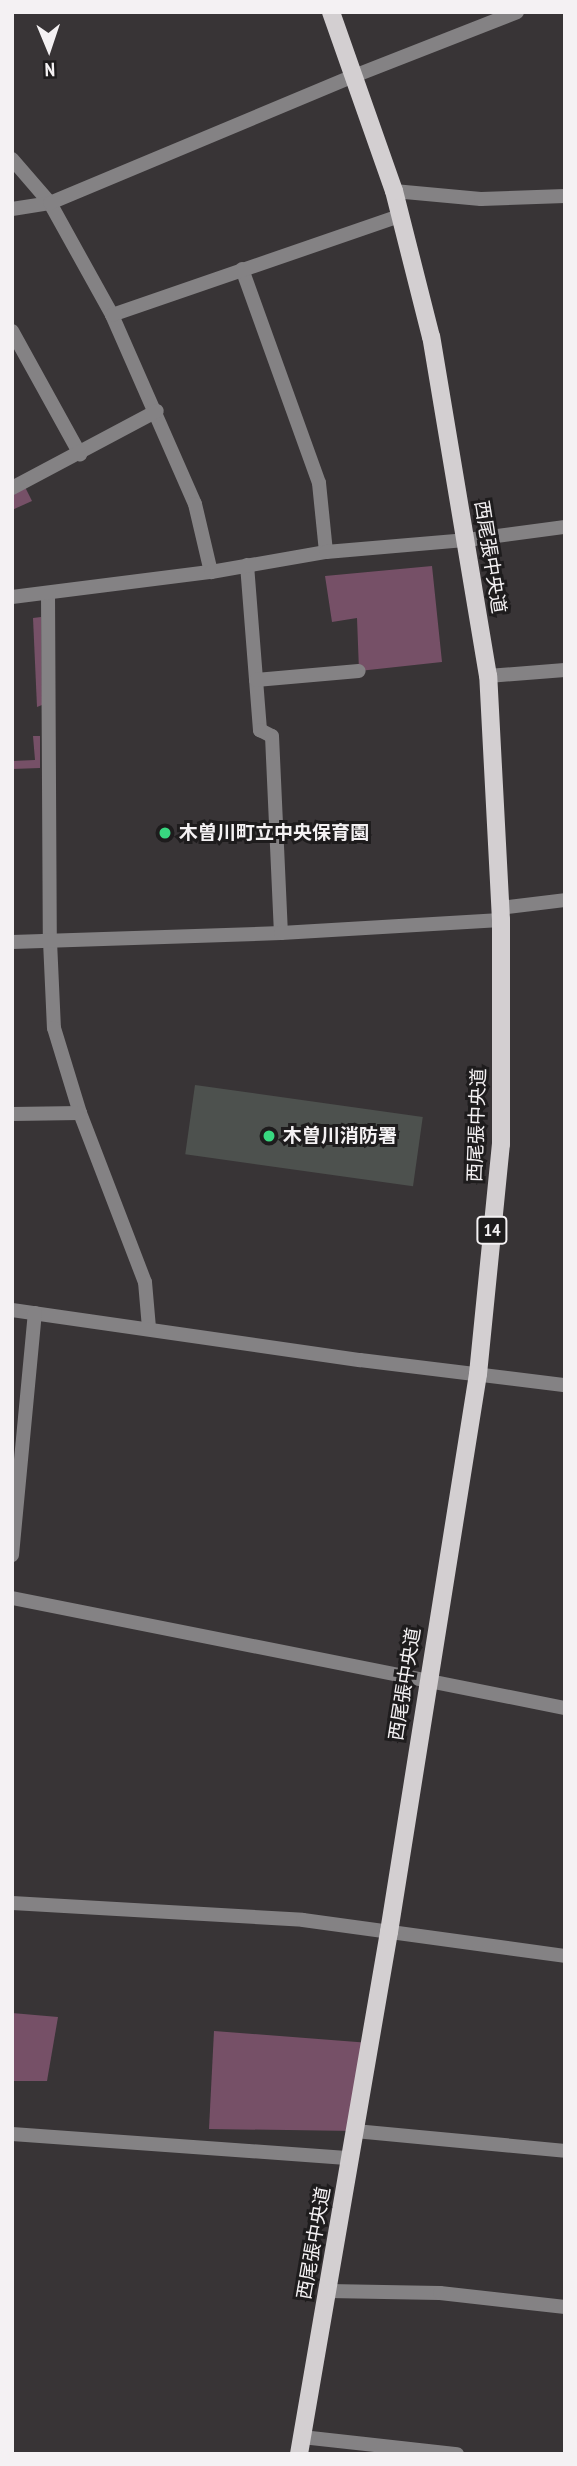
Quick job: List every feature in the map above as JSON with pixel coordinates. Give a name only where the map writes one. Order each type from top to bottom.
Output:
[{"type":"main road","name":"西尾張中央道","points":[[301,2445],[389,1931],[478,1374],[501,1144],[501,914],[488,676],[431,337],[394,191],[331,12]]},
{"type":"street","points":[[12,209],[50,204],[354,76],[517,12]]},
{"type":"street","points":[[12,159],[50,204],[112,315],[157,411],[195,504],[211,572]]},
{"type":"street","points":[[394,191],[481,200],[565,197]]},
{"type":"street","points":[[112,315],[400,216]]},
{"type":"street","points":[[242,269],[319,483],[326,552]]},
{"type":"street","points":[[12,331],[80,454]]},
{"type":"street","points":[[12,488],[157,411]]},
{"type":"street","points":[[12,597],[211,572],[326,552],[467,540],[565,527]]},
{"type":"street","points":[[247,565],[260,730],[272,736],[281,933]]},
{"type":"street","points":[[48,593],[50,941],[54,1028],[80,1113],[145,1282],[149,1328]]},
{"type":"street","points":[[488,676],[565,670]]},
{"type":"street","points":[[256,681],[359,671]]},
{"type":"street","points":[[12,942],[281,933],[501,914],[565,900]]},
{"type":"street","points":[[12,1114],[80,1113]]},
{"type":"street","points":[[12,1310],[565,1385]]},
{"type":"street","points":[[12,1555],[20,1403],[35,1313]]},
{"type":"street","points":[[12,1598],[565,1708]]},
{"type":"street","points":[[12,1903],[303,1920],[565,1956]]},
{"type":"street","points":[[355,2131],[565,2151]]},
{"type":"street","points":[[12,2134],[350,2158]]},
{"type":"street","points":[[328,2291],[440,2293],[565,2307]]},
{"type":"street","points":[[301,2445],[457,2454]]},
{"type":"shaded area","points":[[23,483],[32,501],[12,510],[12,488]]},
{"type":"shaded area","points":[[432,566],[442,662],[359,671],[357,618],[332,622],[325,576]]},
{"type":"shaded area","points":[[41,617],[42,705],[37,707],[33,618]]},
{"type":"shaded area","points":[[33,736],[40,736],[40,768],[12,769],[12,761],[35,760]]},
{"type":"shaded area","points":[[12,2013],[58,2017],[47,2081],[12,2081]]},
{"type":"shaded area","points":[[214,2031],[370,2043],[355,2131],[209,2129]]},
{"type":"building","points":[[195,1085],[423,1117],[413,1186],[185,1154]]},
{"type":"place","name":"木曽川町立中央保育園","points":[[165,833]]},
{"type":"place","name":"木曽川消防署","points":[[269,1136]]}]
